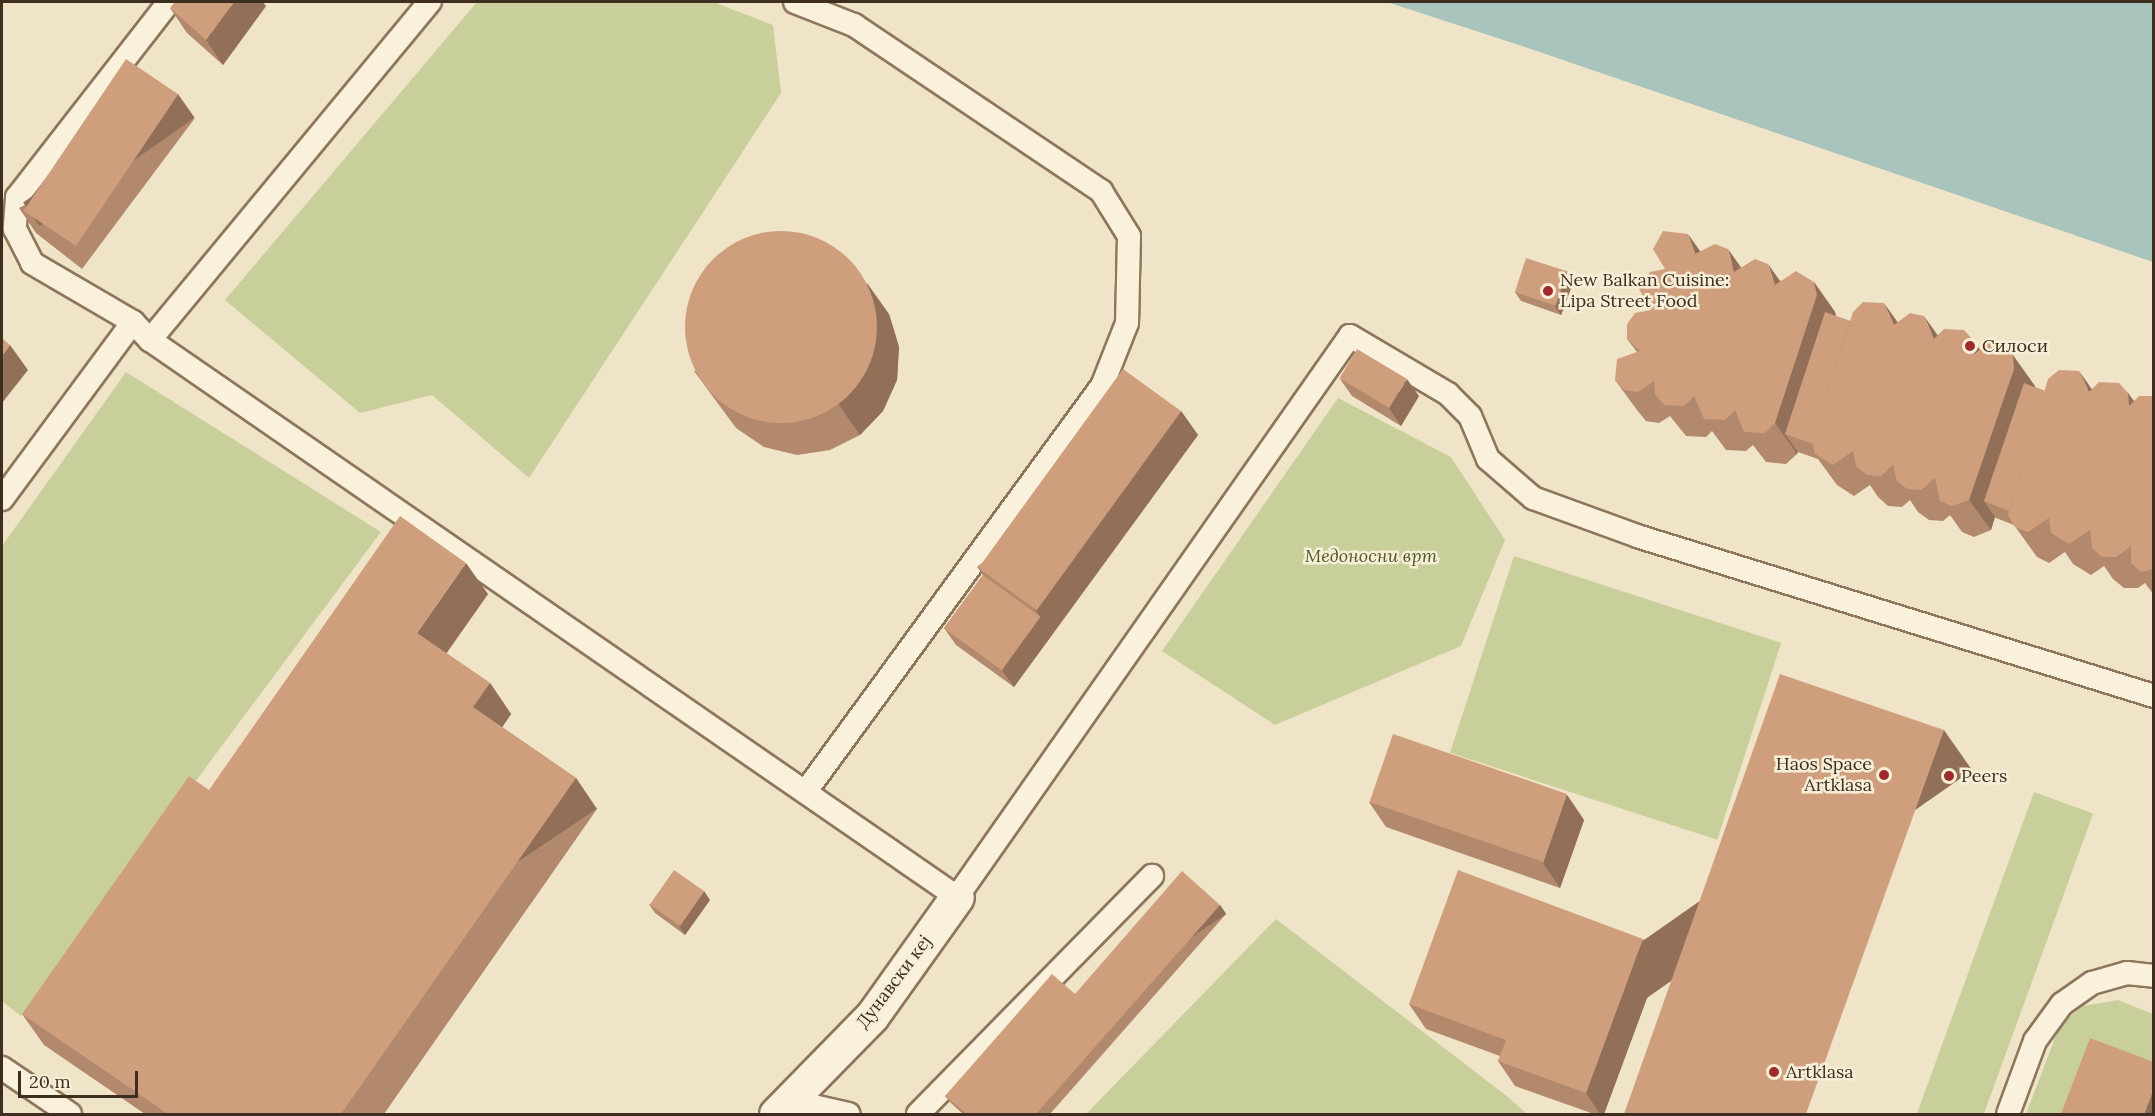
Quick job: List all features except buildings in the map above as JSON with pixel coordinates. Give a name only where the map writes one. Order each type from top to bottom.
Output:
[{"type":"street","name":"Дунавски кеј","points":[[784,1108],[872,1016],[957,897]]},
{"type":"lane","points":[[169,2],[18,197],[15,229],[32,263],[132,322],[150,340],[806,790],[957,897],[1350,336],[1448,394],[1470,416],[1488,459],[1533,498],[1640,537],[2154,696]]},
{"type":"lane","points":[[150,340],[430,2]]},
{"type":"lane","points":[[795,2],[854,25],[1091,184],[1129,236],[1127,323],[1102,386],[806,790]]},
{"type":"lane","points":[[2,499],[132,322]]},
{"type":"lane","points":[[404,543],[418,524]]},
{"type":"lane","points":[[918,1114],[1152,876]]},
{"type":"lane","points":[[2008,1114],[2034,1041],[2062,1004],[2092,982],[2127,973],[2154,976]]},
{"type":"lane","points":[[2,1068],[70,1114]]},
{"type":"lane","points":[[784,1108],[849,1114]]},
{"type":"green space","points":[[477,2],[713,2],[773,25],[781,93],[529,478],[432,395],[360,413],[225,300]]},
{"type":"green space","points":[[126,372],[381,532],[21,1016],[2,1001],[2,546]]},
{"type":"green space","name":"Медоносни врт","points":[[1338,398],[1451,457],[1505,540],[1461,646],[1275,725],[1162,651]]},
{"type":"green space","points":[[1514,556],[1781,643],[1717,840],[1450,753]]},
{"type":"green space","points":[[2034,792],[2093,814],[1984,1114],[1917,1113]]},
{"type":"green space","points":[[1276,919],[1508,1097],[1527,1114],[1086,1114]]},
{"type":"green space","points":[[2118,1000],[2153,1014],[2153,1114],[2026,1114],[2060,1025],[2083,1006]]},
{"type":"water","points":[[1387,2],[2153,2],[2153,262],[1525,47]]},
{"type":"place","name":"New Balkan Cuisine: Lipa Street Food","points":[[1548,291]]},
{"type":"place","name":"Силоси","points":[[1970,346]]},
{"type":"place","name":"Haos Space Artklasa","points":[[1884,775]]},
{"type":"place","name":"Peers","points":[[1949,776]]},
{"type":"place","name":"Artklasa","points":[[1774,1072]]}]
